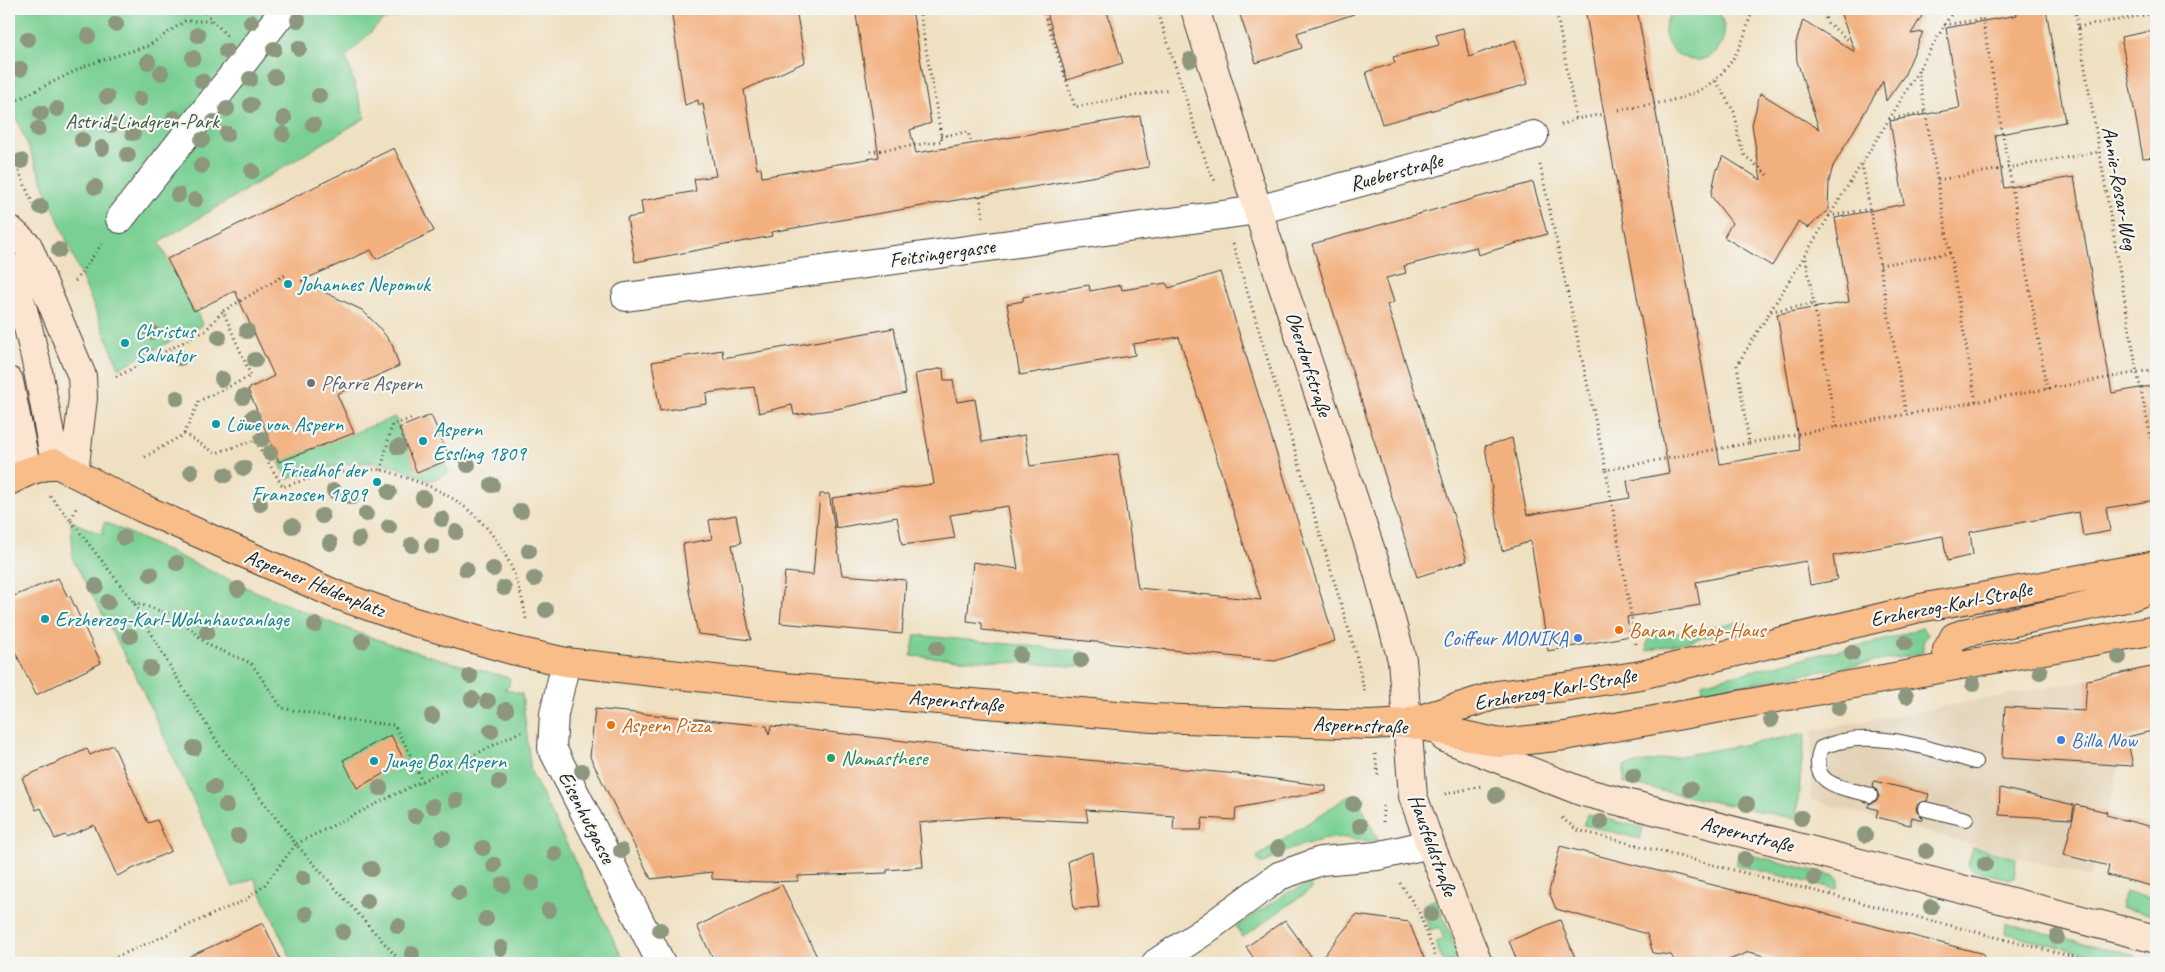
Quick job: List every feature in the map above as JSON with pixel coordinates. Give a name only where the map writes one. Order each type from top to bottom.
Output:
[{"type":"main road","points":[[18,476],[65,468]]},
{"type":"main road","name":"Asperner Heldenplatz","points":[[65,468],[142,508],[337,595],[429,626],[512,650],[566,662]]},
{"type":"main road","name":"Erzherzog-Karl-Straße","points":[[1407,723],[1497,695],[1641,675],[1920,608],[2156,565]]},
{"type":"main road","points":[[1948,667],[1947,650],[1954,637],[1968,632],[2130,597],[2156,587]]},
{"type":"main road","name":"Erzherzog-Karl-Straße","points":[[1407,723],[1500,743],[1566,736],[2156,630]]},
{"type":"main road","name":"Aspernstraße","points":[[566,662],[784,686],[1152,718],[1370,725],[1407,723]]},
{"type":"street","points":[[120,219],[285,9]]},
{"type":"street","name":"Oberdorfstraße","points":[[1195,9],[1258,210],[1377,569],[1402,660],[1407,723]]},
{"type":"street","name":"Rueberstraße","points":[[1258,210],[1534,135]]},
{"type":"street","name":"Feitsingergasse","points":[[626,297],[1258,210]]},
{"type":"street","points":[[9,228],[28,246],[82,376],[83,398],[65,468]]},
{"type":"street","points":[[9,266],[27,320],[65,468]]},
{"type":"street","points":[[9,381],[18,476]]},
{"type":"street","name":"Eisenhutgasse","points":[[566,662],[554,714],[552,748],[661,963]]},
{"type":"street","name":"Hausfeldstraße","points":[[1407,723],[1413,796],[1430,844],[1478,963]]},
{"type":"street","name":"Aspernstraße","points":[[1407,723],[1582,792],[2156,939]]},
{"type":"street","points":[[1156,963],[1203,932],[1279,876],[1321,861],[1377,856],[1430,844]]},
{"type":"lane","points":[[1870,795],[1824,780],[1819,772],[1816,759],[1821,748],[1836,740],[1867,739],[1914,744],[1975,762]]},
{"type":"lane","points":[[1925,809],[1966,819]]},
{"type":"path","points":[[202,9],[248,54]]},
{"type":"path","points":[[870,152],[942,141],[919,9]]},
{"type":"path","points":[[1043,9],[1075,107],[1170,89]]},
{"type":"path","points":[[1157,9],[1208,168],[1218,187]]},
{"type":"path","points":[[1556,9],[1576,119]]},
{"type":"path","points":[[1619,110],[1686,98],[1716,80],[1732,61],[1740,46],[1754,9]]},
{"type":"path","points":[[1821,9],[1828,23],[1848,40]]},
{"type":"path","points":[[1749,443],[1737,365],[1889,119],[1954,9]]},
{"type":"path","points":[[1981,9],[2047,389]]},
{"type":"path","name":"Annie-Rosar-Weg","points":[[2075,9],[2137,372],[2156,461]]},
{"type":"path","points":[[2078,27],[2156,13]]},
{"type":"path","points":[[1944,25],[1983,19]]},
{"type":"path","points":[[9,104],[87,65],[148,46],[185,21],[213,21]]},
{"type":"path","points":[[1918,70],[1976,402]]},
{"type":"path","points":[[1716,80],[1734,112],[1738,137],[1743,152],[1768,175]]},
{"type":"path","points":[[1889,119],[1926,112]]},
{"type":"path","points":[[1604,114],[1576,119],[1534,135],[1606,470],[1636,644]]},
{"type":"path","points":[[941,136],[968,132],[971,141]]},
{"type":"path","points":[[1938,180],[2099,152]]},
{"type":"path","points":[[1862,163],[1906,414]]},
{"type":"path","points":[[1829,216],[1870,209]]},
{"type":"path","points":[[72,284],[120,219]]},
{"type":"path","points":[[1232,241],[1362,672]]},
{"type":"path","points":[[1880,265],[1950,253]]},
{"type":"path","points":[[1805,254],[1836,427]]},
{"type":"path","points":[[116,377],[205,331],[223,311],[285,274]]},
{"type":"path","points":[[1771,310],[1814,304]]},
{"type":"path","points":[[145,457],[184,434],[199,401],[251,376],[223,311]]},
{"type":"path","points":[[1606,470],[2156,369]]},
{"type":"path","points":[[381,470],[392,425],[413,418]]},
{"type":"path","points":[[184,434],[216,453],[255,440],[283,486],[336,473],[381,470],[423,483],[465,505],[484,522],[509,561],[523,600],[526,619]]},
{"type":"path","points":[[64,513],[134,601],[172,670],[220,746],[296,844],[402,963]]},
{"type":"path","points":[[71,521],[74,514]]},
{"type":"path","points":[[134,601],[178,617],[208,645],[251,663],[282,708],[353,721],[394,725],[408,750],[422,782]]},
{"type":"path","points":[[103,963],[245,900],[264,886],[296,844],[522,730]]},
{"type":"path","points":[[1452,793],[1486,785]]},
{"type":"path","points":[[1383,802],[1383,828]]},
{"type":"path","points":[[1557,814],[1577,830],[1943,922],[2097,963]]},
{"type":"path","points":[[1398,879],[1418,910],[1438,963]]},
{"type":"shaded area","points":[[2087,680],[2081,762],[2119,765],[2090,877],[1811,800],[1812,731]]},
{"type":"green space","name":"Astrid-Lindgren-Park","points":[[9,9],[428,9],[383,20],[346,57],[365,118],[159,242],[193,311],[196,310],[202,325],[119,368],[9,100]]},
{"type":"green space","points":[[1674,9],[1716,9],[1723,21],[1724,33],[1722,42],[1713,54],[1702,59],[1690,60],[1679,55],[1670,47],[1665,36],[1666,23]]},
{"type":"green space","points":[[395,417],[415,468],[422,471],[443,462],[449,473],[429,481],[393,466],[367,463],[340,465],[287,479],[279,462]]},
{"type":"green space","points":[[71,521],[103,535],[102,529],[105,522],[254,591],[355,632],[406,649],[510,678],[509,686],[504,689],[522,694],[531,772],[625,963],[293,963],[254,878],[233,887],[137,678],[71,556],[73,555]]},
{"type":"green space","points":[[1746,621],[1751,626],[1647,651],[1648,642],[1654,636]]},
{"type":"green space","points":[[1922,628],[1928,634],[1923,641],[1923,652],[1919,654],[1703,692],[1702,683],[1881,641]]},
{"type":"green space","points":[[915,635],[1083,651],[1087,656],[1087,667],[911,656]]},
{"type":"green space","points":[[1805,734],[1796,819],[1624,783],[1624,766]]},
{"type":"green space","points":[[1350,795],[1357,797],[1378,840],[1366,841],[1336,838],[1314,842],[1261,863],[1257,857]]},
{"type":"green space","points":[[1587,814],[1643,828],[1640,839],[1584,825]]},
{"type":"green space","points":[[1973,847],[2016,858],[2015,877],[2009,879],[1971,870],[1968,865]]},
{"type":"green space","points":[[1739,852],[1835,876],[1839,879],[1837,889],[1736,865]]},
{"type":"green space","points":[[1313,883],[1310,890],[1243,937],[1236,927],[1286,893]]},
{"type":"green space","points":[[2125,892],[2156,900],[2156,916],[2120,907]]},
{"type":"green space","points":[[1436,899],[1460,959],[1444,963],[1435,942],[1444,939],[1439,927],[1430,930],[1422,910],[1424,904]]},
{"type":"green space","points":[[2006,923],[2136,956],[2133,963],[2124,963],[2005,933]]},
{"type":"building","points":[[686,9],[796,9],[805,62],[744,90],[757,169],[761,168],[762,177],[879,157],[855,9],[912,9],[931,123],[910,130],[916,153],[1140,116],[1149,167],[771,232],[772,236],[635,262],[627,218],[643,215],[641,201],[696,191],[694,179],[716,176],[703,104],[699,106],[698,100],[685,105],[672,16]]},
{"type":"building","points":[[1046,9],[1106,9],[1123,63],[1067,80]]},
{"type":"building","points":[[1238,9],[1353,9],[1354,14],[1297,33],[1302,48],[1256,63]]},
{"type":"building","points":[[1585,9],[1637,9],[1720,464],[1800,450],[1777,314],[1849,302],[1835,218],[1904,204],[1890,121],[1960,108],[1946,28],[2017,15],[2016,9],[2046,9],[2065,122],[1995,135],[2004,188],[2074,177],[2112,393],[2156,385],[2156,500],[2106,508],[2110,531],[2083,536],[2079,512],[1970,532],[1973,555],[1947,561],[1943,536],[1833,556],[1837,580],[1810,585],[1806,561],[1696,582],[1700,605],[1627,617],[1630,636],[1548,651],[1531,541],[1502,551],[1485,446],[1512,438],[1527,515],[1630,498],[1627,481],[1669,473]]},
{"type":"building","points":[[1839,9],[1926,9],[1911,34],[1923,32],[1904,76],[1886,101],[1883,81],[1833,166],[1829,181],[1828,210],[1808,228],[1798,222],[1772,266],[1724,237],[1732,223],[1711,196],[1716,172],[1723,156],[1761,180],[1752,125],[1760,93],[1819,129],[1797,61],[1796,43],[1803,20],[1855,52]]},
{"type":"building","points":[[1463,28],[1469,57],[1515,40],[1528,84],[1382,124],[1366,72],[1395,63],[1393,57],[1439,45],[1436,35]]},
{"type":"building","points":[[2151,31],[2156,63],[2156,157],[2143,158],[2121,37]]},
{"type":"building","points":[[394,148],[434,231],[376,259],[371,250],[301,281],[362,310],[392,344],[399,366],[337,394],[354,433],[279,462],[248,389],[274,376],[235,291],[194,311],[167,259]]},
{"type":"building","points":[[1533,182],[1547,234],[1478,255],[1476,247],[1404,266],[1406,273],[1386,278],[1394,302],[1387,305],[1467,561],[1417,577],[1312,244]]},
{"type":"building","points":[[1220,272],[1335,641],[1275,661],[982,630],[982,623],[967,621],[973,562],[1018,569],[1008,506],[950,515],[955,538],[902,545],[897,517],[836,528],[832,498],[934,484],[915,374],[943,368],[944,380],[953,380],[957,402],[975,399],[982,442],[1025,435],[1030,466],[1118,454],[1138,588],[1261,600],[1179,337],[1133,344],[1135,355],[1020,375],[1007,304],[1023,301],[1023,297],[1089,285],[1090,291],[1121,285],[1122,290],[1166,283],[1169,288]]},
{"type":"building","points":[[894,328],[906,393],[837,409],[794,415],[792,405],[759,413],[754,387],[706,393],[707,404],[660,411],[652,362],[722,350],[723,358]]},
{"type":"building","name":"Aspern Essling 1809","points":[[431,415],[450,459],[417,473],[399,428]]},
{"type":"building","points":[[820,494],[829,494],[842,575],[906,580],[902,634],[780,623],[785,572],[813,575]]},
{"type":"building","points":[[736,515],[741,543],[732,545],[751,640],[698,634],[689,591],[683,544],[712,539],[709,520]]},
{"type":"building","name":"Erzherzog-Karl-Wohnhausanlage","points":[[58,578],[68,597],[70,596],[101,663],[36,695],[9,639],[9,598]]},
{"type":"building","points":[[2156,666],[2156,730],[2127,737],[2133,766],[2002,758],[2005,707],[2085,711],[2087,680]]},
{"type":"building","points":[[595,709],[767,726],[769,735],[771,726],[786,727],[989,751],[1238,774],[1326,786],[1326,791],[1236,808],[1235,820],[1203,818],[1201,830],[1173,830],[1174,816],[1086,810],[1088,822],[988,817],[919,823],[923,867],[887,870],[887,873],[798,876],[798,881],[764,882],[712,879],[712,872],[651,879],[590,757]]},
{"type":"building","name":"Junge Box Aspern","points":[[391,735],[405,762],[357,788],[343,760]]},
{"type":"building","points":[[113,745],[148,823],[157,820],[171,851],[117,876],[94,825],[66,837],[65,835],[55,839],[41,808],[36,810],[22,778],[87,749],[90,755]]},
{"type":"building","points":[[1874,781],[1929,794],[1927,801],[1919,803],[1916,807],[1923,820],[1912,817],[1910,825],[1876,817],[1878,810],[1868,807],[1869,804],[1876,801],[1879,797],[1876,789],[1873,787]]},
{"type":"building","points":[[2000,788],[2074,805],[2072,819],[1999,815]]},
{"type":"building","points":[[2076,805],[2107,812],[2106,815],[2156,828],[2156,887],[2107,875],[2109,866],[2064,855]]},
{"type":"building","points":[[1560,846],[1984,954],[1983,963],[1793,963],[1749,952],[1721,963],[1676,963],[1671,955],[1653,953],[1647,934],[1556,909],[1549,892]]},
{"type":"building","points":[[1092,852],[1099,907],[1074,909],[1068,861]]},
{"type":"building","points":[[782,885],[820,963],[715,963],[697,926]]},
{"type":"building","points":[[1356,915],[1409,922],[1426,963],[1318,963]]},
{"type":"building","points":[[1285,920],[1316,963],[1257,963],[1246,947]]},
{"type":"building","points":[[1560,920],[1577,963],[1518,963],[1509,941]]},
{"type":"building","points":[[263,923],[282,963],[175,963]]},
{"type":"place","name":"Johannes Nepomuk","points":[[288,284]]},
{"type":"place","name":"Christus Salvator","points":[[125,343]]},
{"type":"place","name":"Pfarre Aspern","points":[[311,383]]},
{"type":"place","name":"Löwe von Aspern","points":[[216,424]]},
{"type":"place","name":"Aspern Essling 1809","points":[[423,441]]},
{"type":"place","name":"Friedhof der Franzosen 1809","points":[[377,482]]},
{"type":"place","name":"Erzherzog-Karl-Wohnhausanlage","points":[[45,619]]},
{"type":"place","name":"Baran Kebap-Haus","points":[[1619,630]]},
{"type":"place","name":"Coiffeur MONIKA","points":[[1578,638]]},
{"type":"place","name":"Aspern Pizza","points":[[611,725]]},
{"type":"place","name":"Billa Now","points":[[2061,740]]},
{"type":"place","name":"Namasthese","points":[[831,758]]},
{"type":"place","name":"Junge Box Aspern","points":[[374,761]]}]
